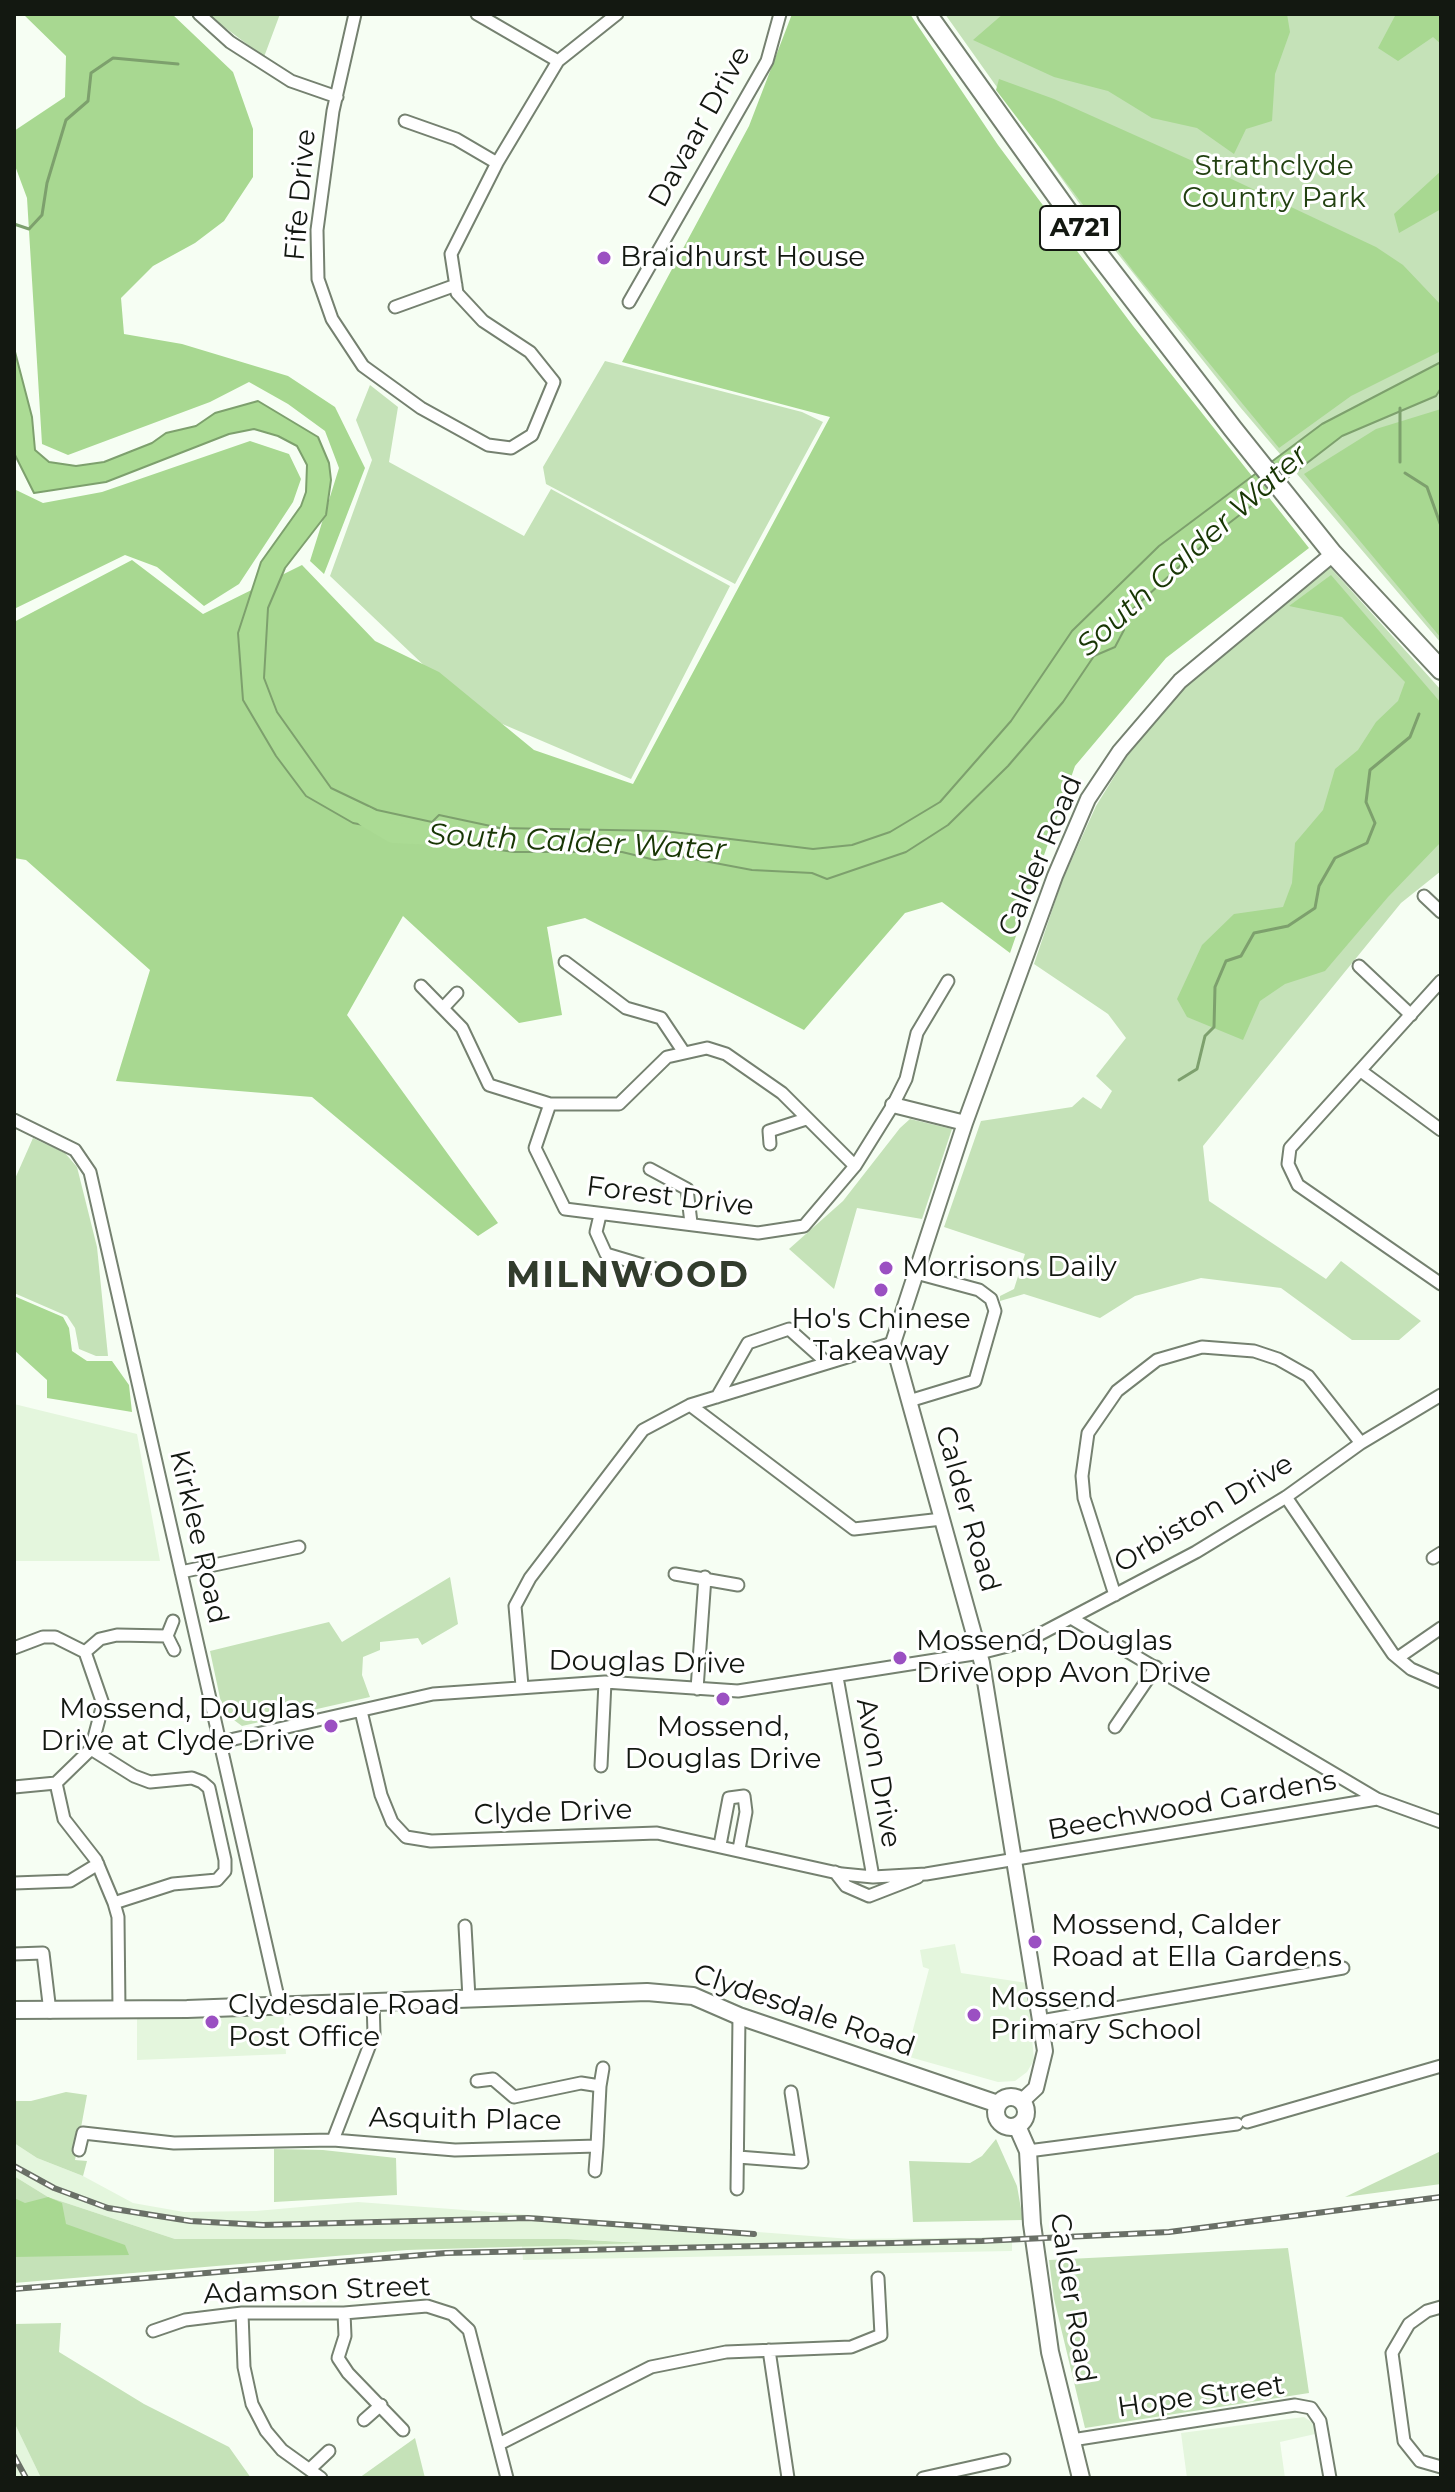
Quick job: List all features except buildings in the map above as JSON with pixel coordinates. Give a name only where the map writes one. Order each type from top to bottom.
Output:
[{"type":"main road","name":"A721","points":[[927,14],[1096,251],[1233,429],[1333,554],[1441,670]]},
{"type":"main road","name":"Clydesdale Road","points":[[14,2010],[50,2012],[280,2006],[647,1992],[693,1996],[739,2016],[998,2104],[1009,2096],[1022,2101]]},
{"type":"main road","points":[[998,2104],[999,2121],[1007,2127],[1017,2126],[1026,2115],[1022,2101]]},
{"type":"main road","name":"Calder Road","points":[[1017,2126],[1028,2151],[1032,2224],[1050,2352],[1081,2478]]},
{"type":"street","points":[[199,14],[230,42],[291,81],[337,97]]},
{"type":"street","name":"Fife Drive","points":[[355,14],[337,97],[317,230],[318,279],[332,319],[363,366],[421,408],[488,445],[511,448],[532,435],[554,382],[530,352],[483,321],[457,293],[456,285]]},
{"type":"street","points":[[477,14],[558,61]]},
{"type":"street","points":[[395,307],[456,285],[451,254],[497,163],[558,61],[617,14]]},
{"type":"street","name":"Davaar Drive","points":[[629,302],[767,61],[780,14]]},
{"type":"street","points":[[405,121],[456,139],[497,163]]},
{"type":"street","name":"Calder Road","points":[[1022,2101],[1036,2088],[1043,2068],[1041,2021],[980,1653],[893,1343],[965,1123],[1055,876],[1088,799],[1120,751],[1180,681],[1333,554]]},
{"type":"street","points":[[1424,896],[1441,912]]},
{"type":"street","points":[[565,962],[626,1008],[661,1018],[683,1051]]},
{"type":"street","points":[[1359,966],[1411,1015]]},
{"type":"street","name":"Forest Drive","points":[[550,1104],[535,1148],[565,1209],[758,1233],[804,1226],[855,1166],[893,1105],[906,1079],[917,1033],[948,981]]},
{"type":"street","points":[[1441,981],[1290,1148],[1288,1164],[1298,1185],[1441,1284]]},
{"type":"street","points":[[421,986],[462,1028],[489,1085],[550,1104],[619,1104],[667,1057],[707,1048],[726,1054],[782,1093],[855,1166]]},
{"type":"street","points":[[443,1008],[457,993]]},
{"type":"street","points":[[1361,1071],[1441,1130]]},
{"type":"street","points":[[893,1105],[965,1123]]},
{"type":"street","points":[[755,1129],[769,1137],[806,1119]]},
{"type":"street","name":"Kirklee Road","points":[[14,1120],[75,1150],[90,1172],[280,2006]]},
{"type":"street","points":[[650,1169],[687,1189],[691,1223]]},
{"type":"street","points":[[600,1215],[596,1232],[606,1254],[653,1268]]},
{"type":"street","points":[[909,1401],[975,1381],[995,1311],[991,1299],[979,1290],[916,1273]]},
{"type":"street","points":[[717,1397],[748,1343],[789,1329],[827,1363]]},
{"type":"street","points":[[522,1686],[515,1606],[530,1578],[643,1430],[690,1405],[893,1343]]},
{"type":"street","points":[[1115,1595],[1084,1498],[1082,1476],[1088,1433],[1117,1391],[1157,1360],[1202,1347],[1254,1351],[1278,1359],[1308,1376],[1361,1443]]},
{"type":"street","name":"Orbiston Drive","points":[[980,1653],[1027,1641],[1115,1595],[1286,1497],[1361,1443],[1441,1395]]},
{"type":"street","points":[[690,1405],[854,1529],[942,1519]]},
{"type":"street","points":[[1286,1497],[1399,1657],[1411,1669],[1441,1682]]},
{"type":"street","points":[[181,1572],[299,1547]]},
{"type":"street","points":[[675,1574],[738,1585]]},
{"type":"street","points":[[697,1689],[705,1577]]},
{"type":"street","name":"Beechwood Gardens","points":[[1071,1618],[1377,1799],[1441,1822]]},
{"type":"street","points":[[173,1621],[167,1636],[174,1650]]},
{"type":"street","points":[[1399,1657],[1441,1628]]},
{"type":"street","points":[[85,1652],[100,1639],[117,1635],[167,1636]]},
{"type":"street","points":[[14,1648],[43,1637],[55,1637],[85,1652],[103,1704],[102,1720],[91,1749],[56,1783],[14,1787]]},
{"type":"street","name":"Douglas Drive","points":[[221,1742],[433,1694],[605,1682],[738,1691],[980,1653]]},
{"type":"street","points":[[1115,1727],[1156,1667]]},
{"type":"street","name":"Avon Drive","points":[[837,1677],[873,1877]]},
{"type":"street","points":[[601,1766],[605,1682]]},
{"type":"street","name":"Clyde Drive","points":[[361,1711],[381,1795],[392,1822],[406,1837],[431,1841],[657,1833],[835,1872],[873,1877],[926,1874],[1015,1860]]},
{"type":"street","points":[[91,1749],[134,1776],[150,1782],[192,1778],[202,1782],[209,1788],[225,1860],[225,1871],[217,1880],[173,1884],[114,1903]]},
{"type":"street","points":[[56,1783],[64,1819],[98,1864],[118,1917],[119,2010]]},
{"type":"street","points":[[720,1845],[729,1798],[744,1796],[746,1812],[739,1849]]},
{"type":"street","name":"Beechwood Gardens","points":[[1015,1860],[1377,1799]]},
{"type":"street","points":[[14,1883],[70,1881],[98,1864]]},
{"type":"street","name":"Clyde Drive","points":[[835,1872],[846,1886],[869,1896],[926,1874]]},
{"type":"street","points":[[465,1926],[469,1998]]},
{"type":"street","points":[[14,1954],[43,1953],[50,2012]]},
{"type":"street","points":[[1041,2021],[1343,1968]]},
{"type":"street","points":[[333,2140],[374,2034],[373,2001]]},
{"type":"street","points":[[737,2189],[739,2016]]},
{"type":"street","points":[[1028,2151],[1242,2123],[1441,2066]]},
{"type":"street","name":"Asquith Place","points":[[595,2171],[603,2068]]},
{"type":"street","name":"Asquith Place","points":[[477,2081],[493,2079],[514,2097],[581,2083],[600,2086]]},
{"type":"street","points":[[738,2157],[802,2162],[791,2092]]},
{"type":"street","name":"Asquith Place","points":[[79,2150],[83,2133],[174,2143],[333,2140],[455,2150],[597,2146]]},
{"type":"street","points":[[501,2443],[651,2367],[726,2352],[851,2347],[881,2335],[878,2278]]},
{"type":"street","name":"Adamson Street","points":[[153,2331],[185,2320],[242,2313],[344,2313],[427,2306],[452,2314],[469,2330],[501,2443],[507,2478]]},
{"type":"street","points":[[1441,2307],[1427,2311],[1409,2324],[1392,2353],[1404,2441],[1420,2461],[1441,2467]]},
{"type":"street","points":[[242,2313],[244,2367],[252,2404],[266,2431],[282,2450],[321,2478]]},
{"type":"street","points":[[344,2313],[345,2336],[338,2358],[348,2373],[403,2430]]},
{"type":"street","points":[[769,2350],[788,2478]]},
{"type":"street","points":[[364,2420],[381,2405]]},
{"type":"street","name":"Hope Street","points":[[1072,2440],[1295,2405],[1311,2408],[1320,2421],[1330,2478]]},
{"type":"street","points":[[310,2469],[329,2451]]},
{"type":"street","points":[[923,2478],[1004,2460]]},
{"type":"shaded area","points":[[23,14],[172,14],[233,72],[253,129],[253,177],[224,221],[195,243],[153,266],[121,298],[124,334],[182,344],[288,376],[335,407],[365,468],[324,574],[310,561],[339,468],[325,431],[288,404],[249,382],[210,402],[68,455],[42,444],[27,198],[14,163],[14,131],[65,97],[66,56]]},
{"type":"shaded area","points":[[792,14],[910,14],[998,145],[1133,326],[1309,548],[1166,658],[1075,766],[1010,953],[942,902],[905,913],[804,1030],[585,918],[547,927],[562,1015],[519,1023],[403,916],[347,1015],[498,1223],[478,1236],[312,1097],[116,1081],[150,970],[26,860],[14,858],[14,622],[132,560],[203,614],[302,565],[375,641],[439,672],[534,750],[633,784],[830,417],[622,362],[749,126]]},
{"type":"shaded area","points":[[1003,14],[1287,14],[1290,32],[1275,74],[1272,121],[1246,129],[1234,154],[1197,128],[1152,118],[1108,91],[1054,77],[973,40]]},
{"type":"shaded area","points":[[1396,14],[1441,14],[1441,44],[1433,37],[1398,61],[1378,48]]},
{"type":"shaded area","points":[[999,79],[1054,99],[1376,247],[1403,265],[1441,305],[1441,351],[1351,396],[1279,448],[1134,272],[996,90]]},
{"type":"shaded area","points":[[1441,171],[1441,209],[1399,233],[1394,214]]},
{"type":"shaded area","points":[[1441,409],[1441,638],[1304,474],[1376,429]]},
{"type":"shaded area","points":[[250,441],[289,454],[301,479],[293,502],[239,584],[204,606],[157,567],[125,555],[14,609],[14,489],[43,503],[102,492]]},
{"type":"shaded area","points":[[1331,575],[1441,703],[1441,842],[1388,897],[1325,971],[1285,984],[1260,1001],[1243,1040],[1187,1017],[1177,999],[1202,945],[1234,914],[1283,907],[1292,883],[1295,843],[1323,810],[1335,769],[1358,750],[1376,722],[1398,701],[1405,682],[1342,617],[1289,606]]},
{"type":"shaded area","points":[[14,1296],[63,1317],[69,1328],[72,1351],[87,1361],[112,1361],[129,1385],[132,1412],[47,1398],[47,1380],[14,1350]]},
{"type":"shaded area","points":[[14,1404],[137,1434],[160,1561],[14,1561]]},
{"type":"shaded area","name":"Mossend Primary School","points":[[955,1944],[961,1973],[1027,1983],[1034,2060],[1027,2072],[1015,2081],[998,2082],[906,2056],[929,1969],[923,1967],[920,1950]]},
{"type":"shaded area","points":[[283,2010],[286,2054],[137,2060],[137,2017]]},
{"type":"shaded area","points":[[14,2143],[37,2158],[83,2176],[133,2203],[184,2212],[256,2211],[358,2202],[851,2239],[1012,2237],[1012,2251],[523,2260],[522,2246],[628,2242],[567,2239],[175,2239],[48,2197],[14,2176]]},
{"type":"shaded area","points":[[48,2197],[62,2203],[66,2224],[125,2245],[129,2255],[14,2257],[14,2198],[25,2203]]},
{"type":"shaded area","points":[[1304,2417],[1313,2423],[1315,2434],[1280,2442],[1285,2478],[1187,2478],[1181,2433]]},
{"type":"shaded area","points":[[14,2422],[17,2428],[41,2478],[14,2478]]},
{"type":"green space","points":[[207,14],[280,14],[264,57]]},
{"type":"green space","name":"Strathclyde Country Park","points":[[945,14],[1441,14],[1441,643],[1240,407],[1094,224]]},
{"type":"green space","points":[[605,361],[802,412],[823,422],[735,584],[546,484],[543,467]]},
{"type":"green space","points":[[370,385],[398,407],[389,462],[524,536],[551,489],[730,586],[631,779],[472,711],[330,576],[372,460],[356,420]]},
{"type":"green space","points":[[1330,567],[1441,690],[1441,871],[1401,903],[1203,1146],[1209,1201],[1326,1279],[1341,1261],[1421,1321],[1399,1340],[1352,1340],[1281,1288],[1201,1278],[1135,1296],[1100,1318],[1024,1294],[1000,1301],[1000,1296],[1014,1289],[1025,1254],[944,1227],[981,1121],[1072,1107],[1083,1097],[1101,1109],[1112,1091],[1096,1076],[1126,1038],[1108,1014],[1034,964],[1062,881],[1096,806],[1130,751],[1179,692]]},
{"type":"green space","points":[[910,1119],[952,1129],[922,1219],[857,1208],[834,1289],[789,1249],[843,1201]]},
{"type":"green space","points":[[33,1138],[65,1153],[77,1167],[97,1247],[108,1356],[96,1356],[79,1349],[75,1328],[67,1316],[14,1293],[14,1181]]},
{"type":"green space","points":[[450,1577],[458,1624],[422,1645],[418,1638],[380,1642],[380,1650],[363,1657],[362,1675],[370,1697],[242,1726],[223,1712],[210,1651],[329,1622],[342,1642]]},
{"type":"green space","points":[[66,2092],[87,2095],[75,2160],[87,2161],[83,2176],[37,2158],[14,2143],[14,2101],[31,2101]]},
{"type":"green space","points":[[996,2139],[1017,2186],[1023,2220],[913,2222],[909,2161],[970,2163],[982,2156]]},
{"type":"green space","points":[[274,2149],[323,2150],[396,2158],[397,2195],[274,2202]]},
{"type":"green space","points":[[1441,2151],[1441,2184],[1345,2197]]},
{"type":"green space","points":[[14,2176],[48,2197],[175,2239],[567,2239],[643,2243],[407,2250],[14,2283]]},
{"type":"green space","points":[[1288,2248],[1309,2393],[1085,2428],[1054,2299],[1049,2260]]},
{"type":"green space","points":[[61,2323],[59,2352],[144,2404],[229,2447],[251,2478],[41,2478],[14,2422],[14,2324]]},
{"type":"green space","points":[[415,2438],[425,2478],[359,2478]]},
{"type":"water","name":"South Calder Water","points":[[14,348],[32,417],[35,450],[49,462],[76,466],[104,462],[152,443],[166,433],[196,426],[215,413],[258,401],[318,437],[329,463],[331,480],[326,515],[285,568],[268,608],[264,678],[277,712],[331,788],[377,810],[432,822],[439,815],[500,828],[664,831],[813,849],[852,845],[890,832],[940,802],[1011,721],[1072,631],[1159,546],[1322,424],[1441,362],[1441,388],[1436,396],[1342,436],[1215,534],[1124,617],[1124,630],[1115,647],[1094,656],[1063,702],[1008,766],[948,825],[906,852],[827,879],[812,873],[752,870],[683,857],[655,860],[622,852],[514,852],[471,846],[353,823],[306,796],[276,756],[243,700],[238,633],[261,562],[301,506],[306,492],[307,465],[297,446],[254,429],[229,434],[106,482],[34,493],[14,453]]},
{"type":"waterway","points":[[14,224],[29,229],[42,215],[47,183],[66,120],[88,101],[91,73],[113,58],[178,64]]},
{"type":"waterway","points":[[1400,408],[1400,462]]},
{"type":"waterway","points":[[1405,473],[1427,487],[1441,526]]},
{"type":"waterway","points":[[1179,1080],[1197,1069],[1205,1036],[1214,1027],[1215,987],[1226,961],[1241,956],[1254,933],[1288,926],[1315,908],[1319,886],[1335,858],[1367,843],[1375,823],[1366,802],[1370,770],[1410,737],[1419,714]]},
{"type":"waterway","name":"South Calder Water","points":[[366,817],[393,833],[434,835]]},
{"type":"railway","points":[[14,2166],[54,2188],[108,2208],[190,2221],[263,2225],[528,2218],[754,2234]]},
{"type":"railway","points":[[14,2289],[446,2253],[982,2241],[1169,2232],[1441,2197]]},
{"type":"railway","points":[[14,2456],[26,2478]]},
{"type":"place","name":"Braidhurst House","points":[[604,258]]},
{"type":"place","name":"Morrisons Daily","points":[[886,1268]]},
{"type":"place","name":"Ho's Chinese Takeaway","points":[[881,1290]]},
{"type":"place","name":"Mossend, Douglas Drive opp Avon Drive","points":[[900,1658]]},
{"type":"place","name":"Mossend, Douglas Drive","points":[[723,1699]]},
{"type":"place","name":"Mossend, Douglas Drive at Clyde Drive","points":[[331,1726]]},
{"type":"place","name":"Mossend, Calder Road at Ella Gardens","points":[[1035,1942]]},
{"type":"place","name":"Mossend Primary School","points":[[974,2015]]},
{"type":"place","name":"Clydesdale Road Post Office","points":[[212,2022]]},
{"type":"district","name":"MILNWOOD","points":[[628,1276]]}]
